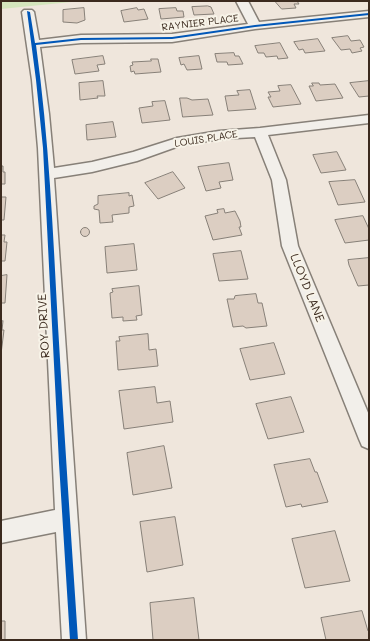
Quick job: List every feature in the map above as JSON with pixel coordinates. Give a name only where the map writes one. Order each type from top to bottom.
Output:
[{"type":"street","points":[[242,1],[255,26]]},
{"type":"street","name":"ROY DRIVE","points":[[28,12],[34,44],[47,174],[74,640]]},
{"type":"street","name":"RAYNIER PLACE","points":[[34,44],[81,39],[172,38],[255,26],[369,14]]},
{"type":"street","name":"LOUIS PLACE","points":[[47,174],[92,167],[137,156],[177,142],[219,135],[260,132],[369,119]]},
{"type":"street","name":"LLOYD LANE","points":[[260,132],[279,180],[290,246],[369,439]]},
{"type":"street","points":[[1,532],[66,519]]},
{"type":"green space","points":[[1,1],[81,1],[1,9]]},
{"type":"building","points":[[275,1],[297,1],[299,4],[294,4],[296,8],[282,9]]},
{"type":"building","points":[[192,7],[211,7],[214,14],[194,15]]},
{"type":"building","points":[[84,8],[85,20],[77,23],[63,22],[63,10]]},
{"type":"building","points":[[137,8],[138,10],[144,9],[148,19],[124,22],[121,11]]},
{"type":"building","points":[[176,8],[177,11],[183,11],[184,17],[161,19],[159,9]]},
{"type":"building","points":[[348,36],[351,41],[360,40],[364,47],[360,48],[362,51],[352,53],[350,49],[341,50],[332,38]]},
{"type":"building","points":[[318,39],[325,51],[305,53],[303,49],[299,50],[294,42]]},
{"type":"building","points":[[280,43],[288,58],[278,59],[277,56],[266,57],[264,53],[258,53],[255,46]]},
{"type":"building","points":[[234,53],[235,56],[239,56],[243,64],[228,65],[227,62],[217,62],[215,54]]},
{"type":"building","points":[[103,56],[105,64],[97,65],[99,71],[75,74],[72,60]]},
{"type":"building","points":[[199,56],[202,69],[187,70],[184,64],[181,65],[179,58]]},
{"type":"building","points":[[151,59],[158,59],[161,72],[135,74],[134,71],[131,72],[130,66],[133,65],[132,62],[151,61]]},
{"type":"building","points":[[103,81],[105,96],[97,96],[98,98],[80,100],[79,83]]},
{"type":"building","points":[[369,81],[369,96],[359,97],[350,83]]},
{"type":"building","points":[[312,83],[319,83],[320,85],[335,84],[343,98],[316,101],[309,86],[313,86]]},
{"type":"building","points":[[291,85],[301,104],[273,107],[268,97],[271,97],[268,92],[280,91],[278,86]]},
{"type":"building","points":[[250,90],[256,109],[228,111],[225,96],[239,95],[237,91]]},
{"type":"building","points":[[180,98],[192,100],[208,99],[213,115],[183,117]]},
{"type":"building","points":[[165,101],[170,120],[142,123],[139,108],[153,106],[152,102]]},
{"type":"building","points":[[113,122],[116,137],[87,140],[86,125]]},
{"type":"building","points":[[337,152],[346,170],[321,173],[313,155]]},
{"type":"building","points":[[229,163],[233,180],[219,182],[221,188],[206,191],[198,167]]},
{"type":"building","points":[[1,166],[3,166],[3,172],[5,172],[5,184],[1,184]]},
{"type":"building","points":[[173,172],[185,188],[158,199],[145,183]]},
{"type":"building","points":[[355,180],[365,202],[338,205],[329,182]]},
{"type":"building","points":[[129,193],[129,196],[132,195],[134,206],[129,207],[129,213],[112,215],[113,222],[100,223],[99,210],[94,209],[94,206],[98,204],[98,196]]},
{"type":"building","points":[[1,197],[6,197],[4,220],[1,220]]},
{"type":"building","points":[[224,209],[225,213],[235,211],[240,221],[241,227],[239,227],[242,235],[213,240],[205,216],[218,213],[217,210]]},
{"type":"building","points":[[363,216],[369,229],[369,240],[345,243],[335,220]]},
{"type":"building","points":[[83,228],[87,228],[89,232],[87,236],[83,236],[81,234],[81,230]]},
{"type":"building","points":[[1,235],[5,235],[4,242],[7,242],[5,261],[1,261]]},
{"type":"building","points":[[134,244],[137,270],[107,273],[105,247]]},
{"type":"building","points":[[241,251],[248,279],[219,281],[213,254]]},
{"type":"building","points":[[369,258],[369,285],[358,286],[348,260]]},
{"type":"building","points":[[7,275],[5,303],[1,303],[1,276]]},
{"type":"building","points":[[139,286],[142,315],[136,316],[137,320],[123,321],[123,317],[112,318],[110,293],[113,292],[112,289]]},
{"type":"building","points":[[256,294],[258,303],[262,303],[267,326],[246,328],[243,326],[233,327],[227,299],[234,299],[235,296]]},
{"type":"building","points":[[3,321],[2,330],[4,330],[1,354],[1,322]]},
{"type":"building","points":[[148,334],[149,350],[156,349],[158,366],[118,370],[116,341],[120,341],[119,337]]},
{"type":"building","points":[[274,343],[285,374],[250,380],[240,349]]},
{"type":"building","points":[[155,387],[157,403],[170,401],[173,422],[124,429],[119,391]]},
{"type":"building","points":[[291,397],[304,432],[268,439],[256,404]]},
{"type":"building","points":[[164,446],[172,488],[133,495],[127,453]]},
{"type":"building","points":[[310,459],[315,472],[317,472],[328,502],[302,507],[301,504],[286,507],[274,465]]},
{"type":"building","points":[[175,517],[183,565],[147,572],[140,522]]},
{"type":"building","points":[[335,531],[350,581],[305,588],[292,539]]},
{"type":"building","points":[[194,598],[199,640],[153,640],[150,603]]},
{"type":"building","points":[[362,611],[369,631],[369,640],[326,640],[321,618]]},
{"type":"building","points":[[1,621],[5,621],[5,640],[1,640]]},
{"type":"cycle path","points":[[28,12],[34,46],[45,148],[74,640]]},
{"type":"cycle path","points":[[34,44],[81,39],[172,38],[255,26],[369,14]]}]
